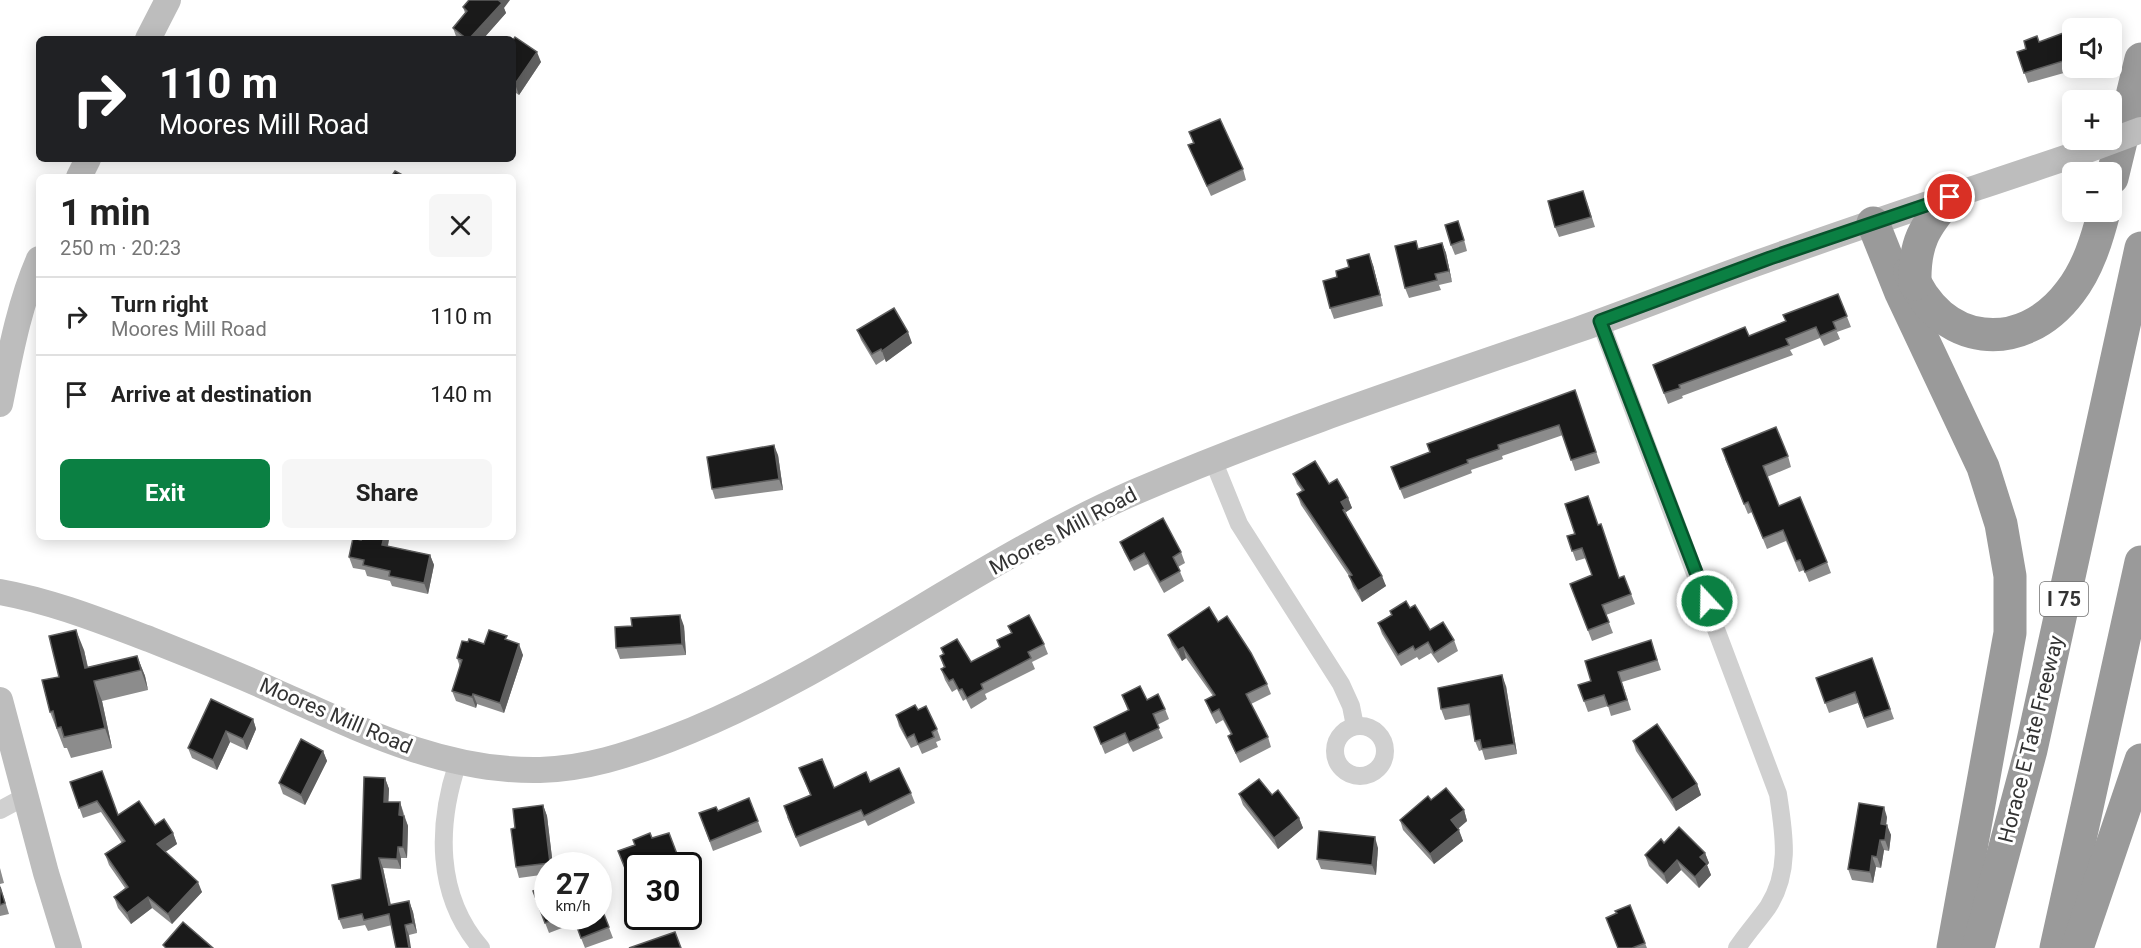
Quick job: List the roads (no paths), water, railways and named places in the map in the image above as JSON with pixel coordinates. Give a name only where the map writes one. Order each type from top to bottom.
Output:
[{"type":"highway","points":[[2116,162],[2141,59]]},
{"type":"highway","points":[[1915,284],[1914,261],[1919,240],[1950,197]]},
{"type":"highway","points":[[1882,220],[1915,284],[1928,302],[1958,327],[1978,335],[1998,336],[2018,332],[2039,322],[2071,291],[2093,249],[2101,222]]},
{"type":"highway","points":[[1882,220],[1901,293],[1983,467],[2001,524],[2010,576],[2010,633],[1953,948]]},
{"type":"highway","name":"Horace E Tate Freeway","points":[[1978,948],[2031,750],[2141,248]]},
{"type":"highway","points":[[2056,948],[2141,562]]},
{"type":"highway","points":[[2077,948],[2141,760]]},
{"type":"street","points":[[150,36],[168,0]]},
{"type":"street","name":"Moores Mill Road","points":[[0,592],[33,599],[112,625],[231,672],[374,736],[458,762],[513,769],[567,768],[613,758],[693,730],[816,669],[1086,515],[1213,460],[1770,258],[2141,130]]},
{"type":"street","points":[[0,404],[11,346],[36,268]]},
{"type":"street","points":[[1600,321],[1778,794],[1785,841],[1782,879],[1767,908],[1737,948]]},
{"type":"street","points":[[1213,460],[1239,524],[1341,684],[1351,706],[1355,726]]},
{"type":"street","points":[[0,700],[46,873],[69,948]]},
{"type":"street","points":[[458,762],[447,794],[442,825],[444,857],[450,888],[462,918],[481,948]]},
{"type":"street","points":[[0,810],[26,796]]}]
